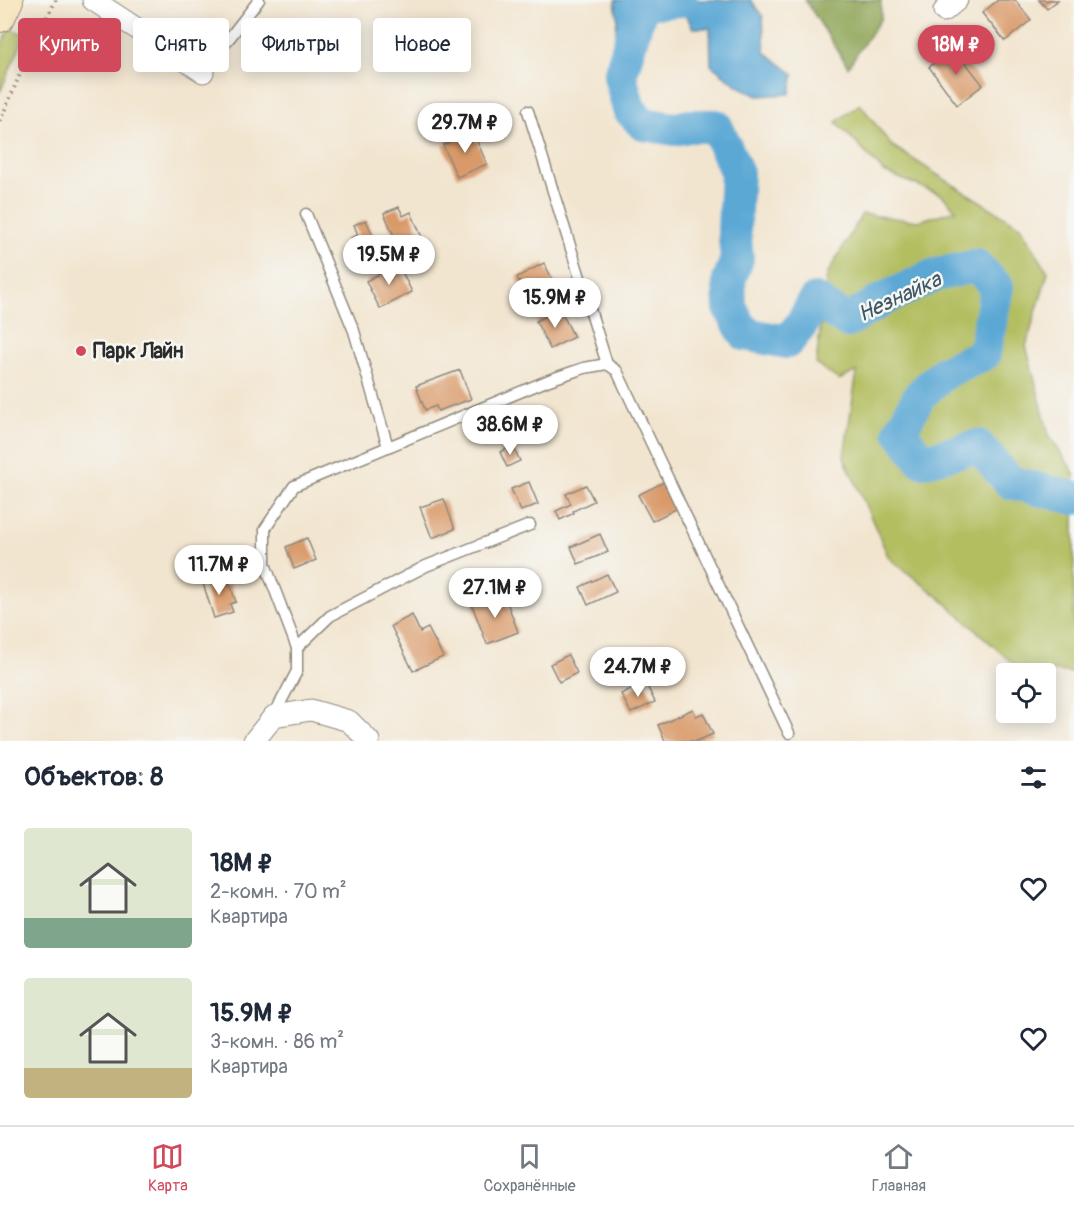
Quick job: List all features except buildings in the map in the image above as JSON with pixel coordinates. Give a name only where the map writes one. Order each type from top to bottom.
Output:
[{"type":"main road","points":[[0,17],[8,0]]},
{"type":"street","points":[[93,0],[133,26]]},
{"type":"street","points":[[254,741],[274,716],[311,710],[348,721],[369,741]]},
{"type":"lane","points":[[229,39],[259,0]]},
{"type":"lane","points":[[528,111],[607,363],[617,371],[789,733]]},
{"type":"lane","points":[[306,214],[354,332],[388,447]]},
{"type":"lane","points":[[274,716],[297,671],[297,648],[265,564],[265,529],[294,486],[549,380],[607,363]]},
{"type":"lane","points":[[297,648],[330,616],[426,566],[530,525]]},
{"type":"path","points":[[0,121],[32,46],[56,0]]},
{"type":"green space","points":[[805,0],[881,0],[881,18],[848,67]]},
{"type":"green space","points":[[10,28],[18,32],[18,51],[0,92],[0,48]]},
{"type":"green space","points":[[860,104],[891,145],[1020,226],[1048,272],[1026,346],[1049,435],[1074,473],[1074,673],[1056,671],[1056,663],[1013,663],[940,598],[889,558],[844,457],[857,371],[839,380],[816,364],[827,275],[862,214],[918,221],[956,210],[942,195],[884,172],[836,122]]},
{"type":"water","points":[[615,0],[751,0],[763,17],[765,52],[794,74],[790,94],[758,96],[737,85],[711,65],[710,28],[693,28],[684,12],[658,9],[630,60],[615,51],[617,17]]},
{"type":"waterway","name":"Незнайка","points":[[681,0],[642,3],[620,76],[629,109],[643,124],[675,129],[689,126],[716,126],[737,173],[734,229],[737,259],[729,280],[730,308],[745,334],[787,342],[801,325],[815,300],[847,321],[886,298],[935,275],[976,266],[997,287],[984,354],[945,372],[920,395],[900,431],[922,461],[978,446],[1010,482],[1074,498]]},
{"type":"place","name":"Парк Лайн","points":[[81,351]]}]
